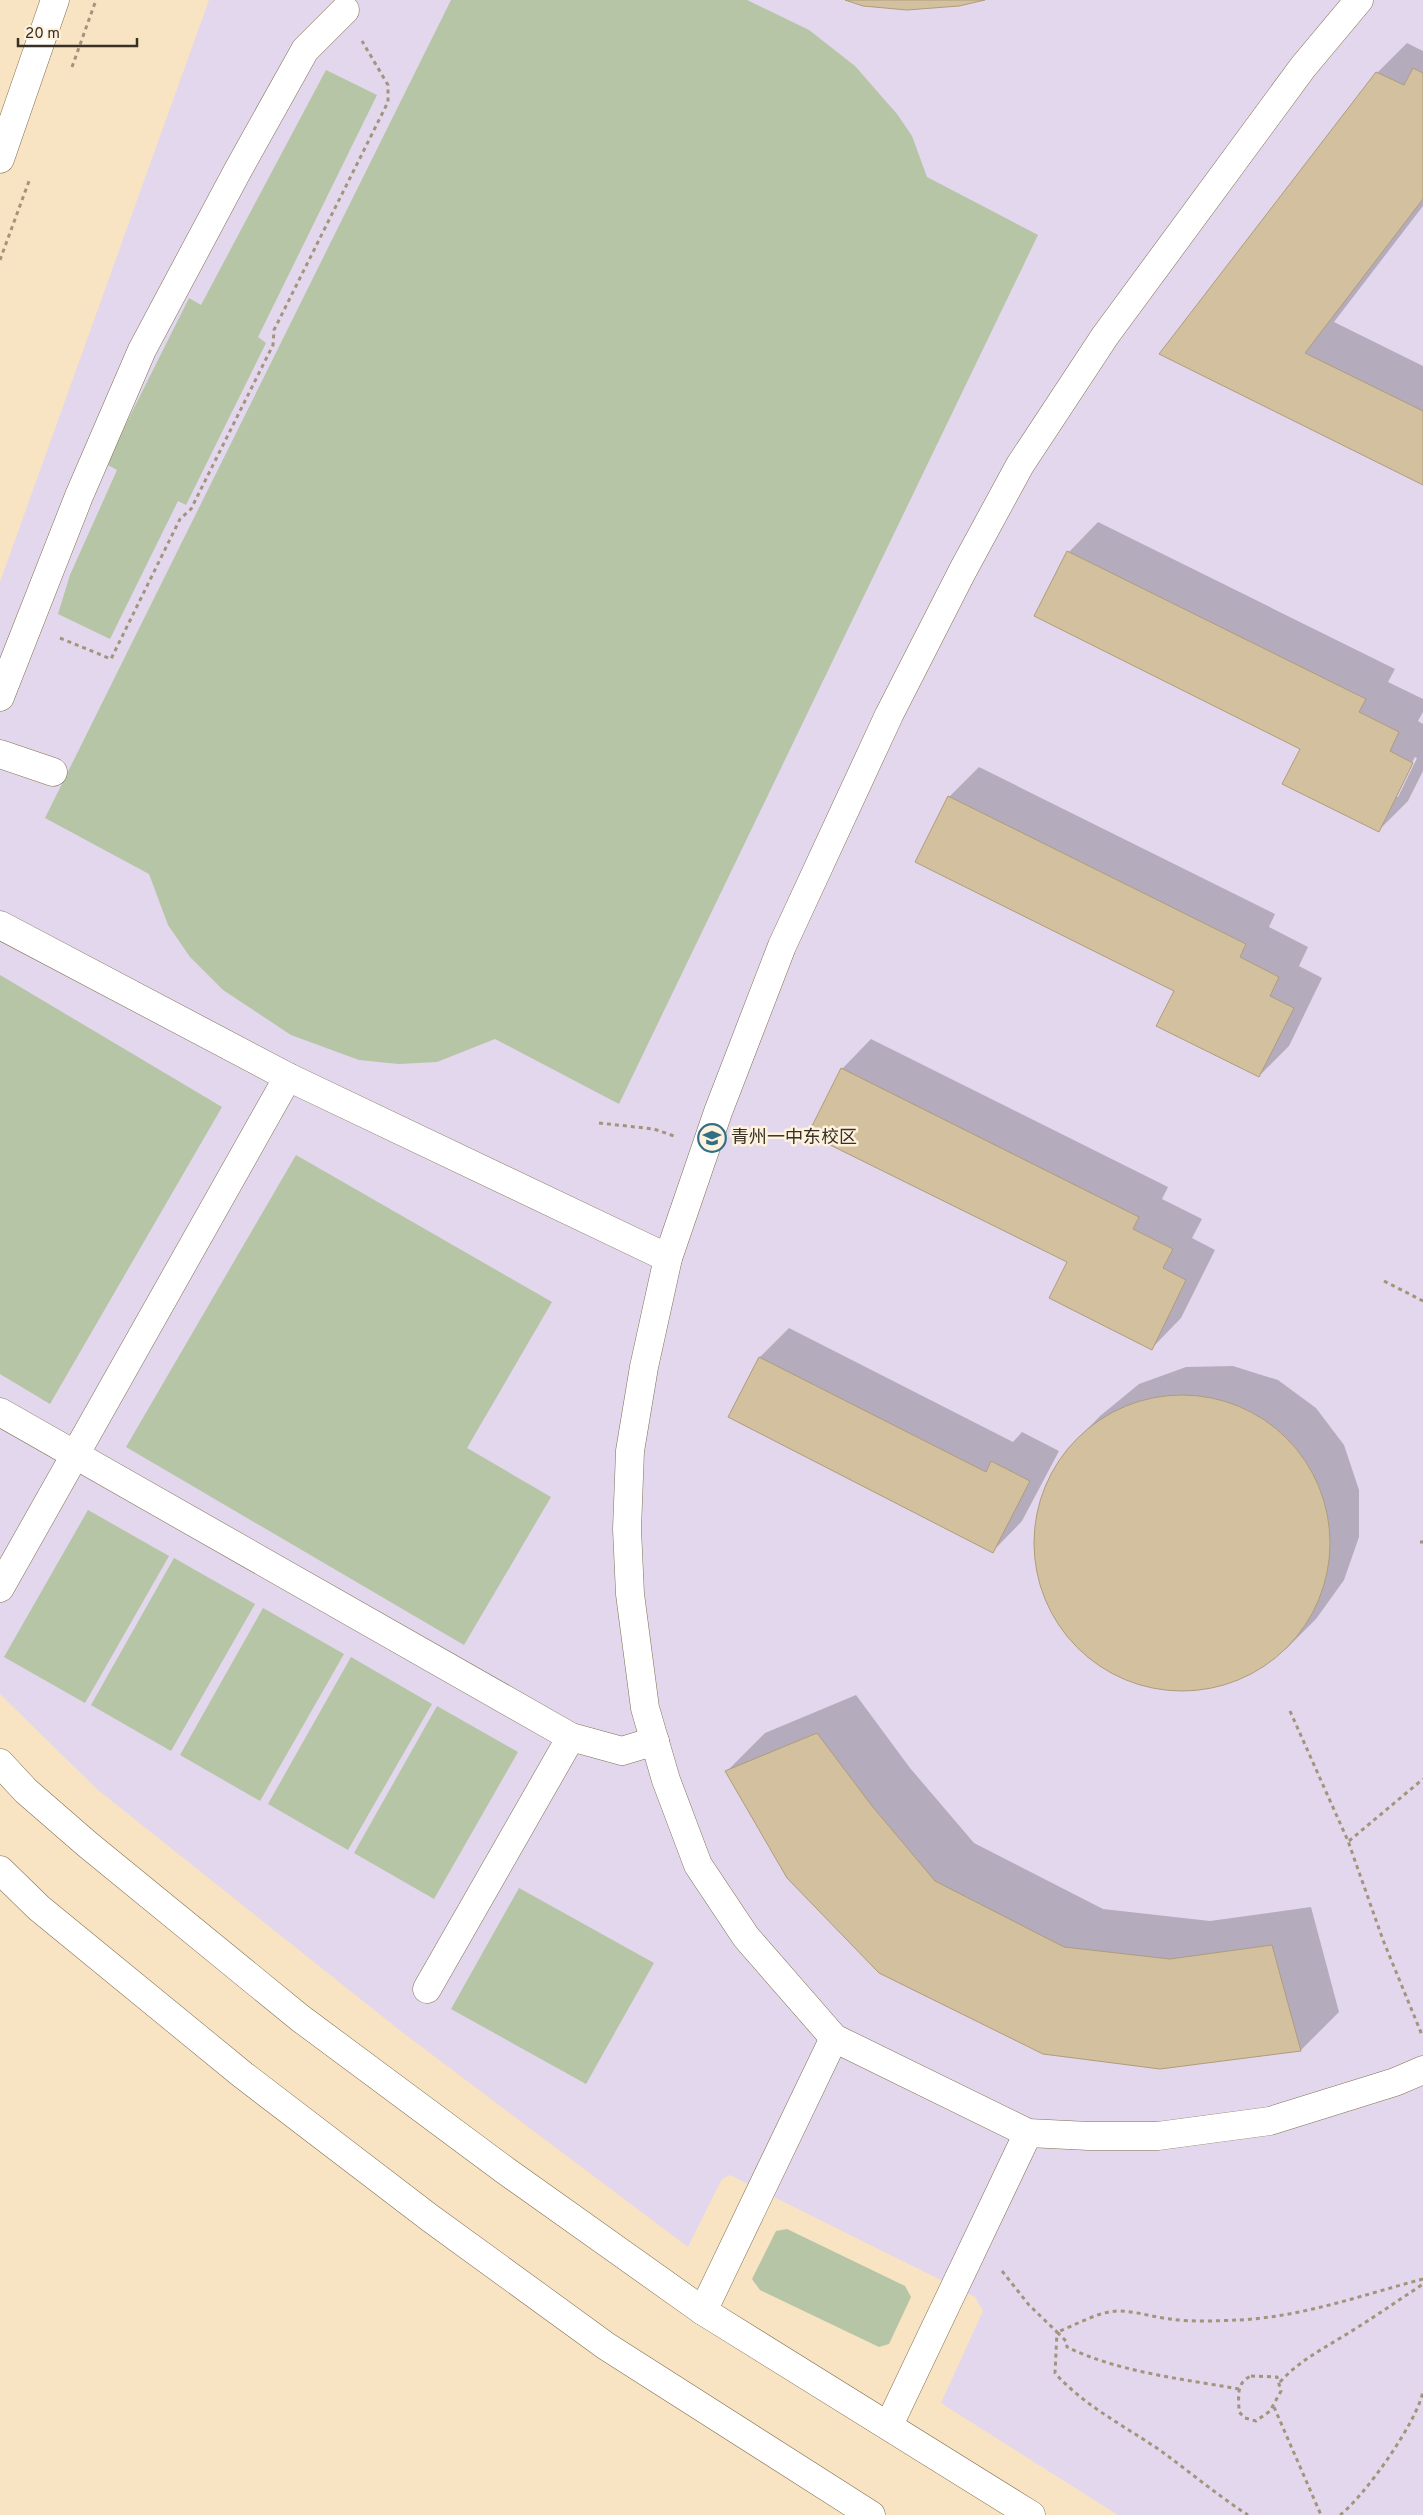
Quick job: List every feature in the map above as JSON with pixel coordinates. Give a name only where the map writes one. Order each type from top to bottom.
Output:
[{"type":"street","points":[[0,159],[55,0]]},
{"type":"street","points":[[1359,0],[1303,67],[1105,336],[1020,465],[963,570],[889,715],[782,946],[704,1152],[668,1258],[644,1367],[630,1451],[627,1529],[630,1594],[645,1708],[666,1780],[698,1864],[746,1936],[834,2038],[1028,2133],[1089,2136],[1158,2136],[1270,2121],[1387,2085],[1423,2070]]},
{"type":"street","points":[[0,697],[79,496],[142,350],[259,131],[305,50],[345,10]]},
{"type":"street","points":[[0,754],[53,772]]},
{"type":"street","points":[[0,925],[288,1077],[668,1258]]},
{"type":"street","points":[[0,1588],[288,1077]]},
{"type":"street","points":[[0,1412],[571,1737],[622,1751],[655,1741]]},
{"type":"street","points":[[427,1989],[571,1737]]},
{"type":"street","points":[[0,1763],[26,1790],[87,1844],[300,2018],[506,2171],[703,2311],[1031,2515]]},
{"type":"street","points":[[0,1870],[39,1908],[243,2076],[430,2218],[606,2346],[871,2515]]},
{"type":"street","points":[[703,2311],[834,2038]]},
{"type":"street","points":[[889,2425],[1028,2133]]},
{"type":"path","points":[[29,624],[111,660],[180,519],[191,509],[273,345],[274,330],[388,102],[388,85],[376,69],[345,10]]},
{"type":"path","points":[[599,1122],[654,1129],[669,1133],[704,1152]]},
{"type":"path","points":[[1384,1281],[1423,1301]]},
{"type":"path","points":[[1290,1712],[1348,1842],[1383,1940],[1423,2039]]},
{"type":"path","points":[[1348,1842],[1423,1779]]},
{"type":"path","points":[[971,2250],[994,2260],[1029,2305],[1066,2341],[1066,2347],[1088,2357],[1195,2383],[1239,2389]]},
{"type":"path","points":[[1057,2332],[1100,2315],[1116,2311],[1139,2312],[1170,2319],[1239,2320],[1302,2312],[1327,2307],[1423,2279]]},
{"type":"path","points":[[1280,2382],[1291,2369],[1312,2354],[1342,2337],[1423,2284]]},
{"type":"path","points":[[1057,2332],[1055,2373],[1064,2383],[1084,2400],[1166,2454],[1248,2515]]},
{"type":"path","points":[[1251,2376],[1277,2377],[1280,2382],[1281,2391],[1274,2406],[1256,2420],[1245,2418],[1239,2412],[1239,2389],[1244,2379],[1251,2376]]},
{"type":"path","points":[[1340,2515],[1368,2483],[1404,2433],[1423,2391]]},
{"type":"path","points":[[1274,2406],[1321,2515]]},
{"type":"shaded area","name":"青州一中东校区","points":[[209,0],[1423,0],[1423,2515],[1118,2515],[941,2403],[983,2311],[975,2297],[730,2175],[722,2179],[688,2247],[402,2032],[98,1790],[0,1694],[0,582]]},
{"type":"green space","points":[[451,0],[747,0],[809,30],[855,66],[897,114],[912,136],[927,177],[1038,235],[619,1104],[495,1039],[437,1062],[399,1064],[359,1060],[291,1035],[223,990],[190,957],[168,925],[149,874],[45,818]]},
{"type":"green space","points":[[326,70],[377,95],[258,337],[266,343],[186,505],[178,501],[110,639],[58,614],[70,575],[117,470],[106,464],[189,298],[201,305]]},
{"type":"green space","points":[[0,975],[222,1107],[50,1404],[0,1374]]},
{"type":"green space","points":[[296,1155],[552,1302],[467,1448],[551,1497],[464,1645],[126,1447]]},
{"type":"green space","points":[[88,1510],[169,1556],[85,1703],[4,1657]]},
{"type":"green space","points":[[174,1558],[255,1604],[171,1751],[91,1705]]},
{"type":"green space","points":[[263,1608],[344,1654],[260,1801],[180,1755]]},
{"type":"green space","points":[[351,1657],[432,1704],[348,1850],[268,1804]]},
{"type":"green space","points":[[437,1706],[518,1752],[434,1899],[354,1853]]},
{"type":"green space","points":[[519,1888],[654,1963],[586,2084],[451,2009]]},
{"type":"green space","points":[[787,2229],[905,2286],[911,2297],[889,2344],[879,2347],[760,2290],[752,2279],[776,2231]]},
{"type":"building","points":[[845,0],[985,0],[959,6],[907,10],[863,6]]},
{"type":"building","points":[[1413,68],[1423,73],[1423,199],[1305,353],[1423,411],[1423,485],[1159,354],[1376,72],[1404,85]]},
{"type":"building","points":[[1067,551],[1366,699],[1359,712],[1399,732],[1390,751],[1413,763],[1379,832],[1282,784],[1300,749],[1034,616]]},
{"type":"building","points":[[948,796],[1246,944],[1240,957],[1279,977],[1270,996],[1294,1008],[1259,1077],[1156,1026],[1174,991],[915,862]]},
{"type":"building","points":[[841,1068],[1139,1217],[1133,1229],[1173,1249],[1163,1268],[1186,1280],[1152,1350],[1049,1298],[1067,1262],[808,1134]]},
{"type":"building","points":[[759,1357],[986,1472],[991,1461],[1030,1481],[993,1553],[728,1417]]},
{"type":"building","points":[[1182,1395],[1211,1398],[1252,1413],[1276,1429],[1296,1449],[1305,1461],[1318,1486],[1327,1514],[1330,1543],[1327,1572],[1312,1613],[1296,1637],[1276,1657],[1264,1666],[1239,1679],[1211,1688],[1182,1691],[1153,1688],[1112,1673],[1088,1657],[1068,1637],[1059,1625],[1046,1600],[1037,1572],[1034,1543],[1037,1514],[1052,1473],[1068,1449],[1088,1429],[1100,1420],[1125,1407],[1153,1398]]},
{"type":"building","points":[[817,1733],[872,1806],[935,1881],[1064,1947],[1170,1959],[1272,1945],[1301,2051],[1160,2069],[1043,2054],[879,1973],[787,1878],[725,1771]]},
{"type":"place","name":"青州一中东校区","points":[[712,1138]]}]
